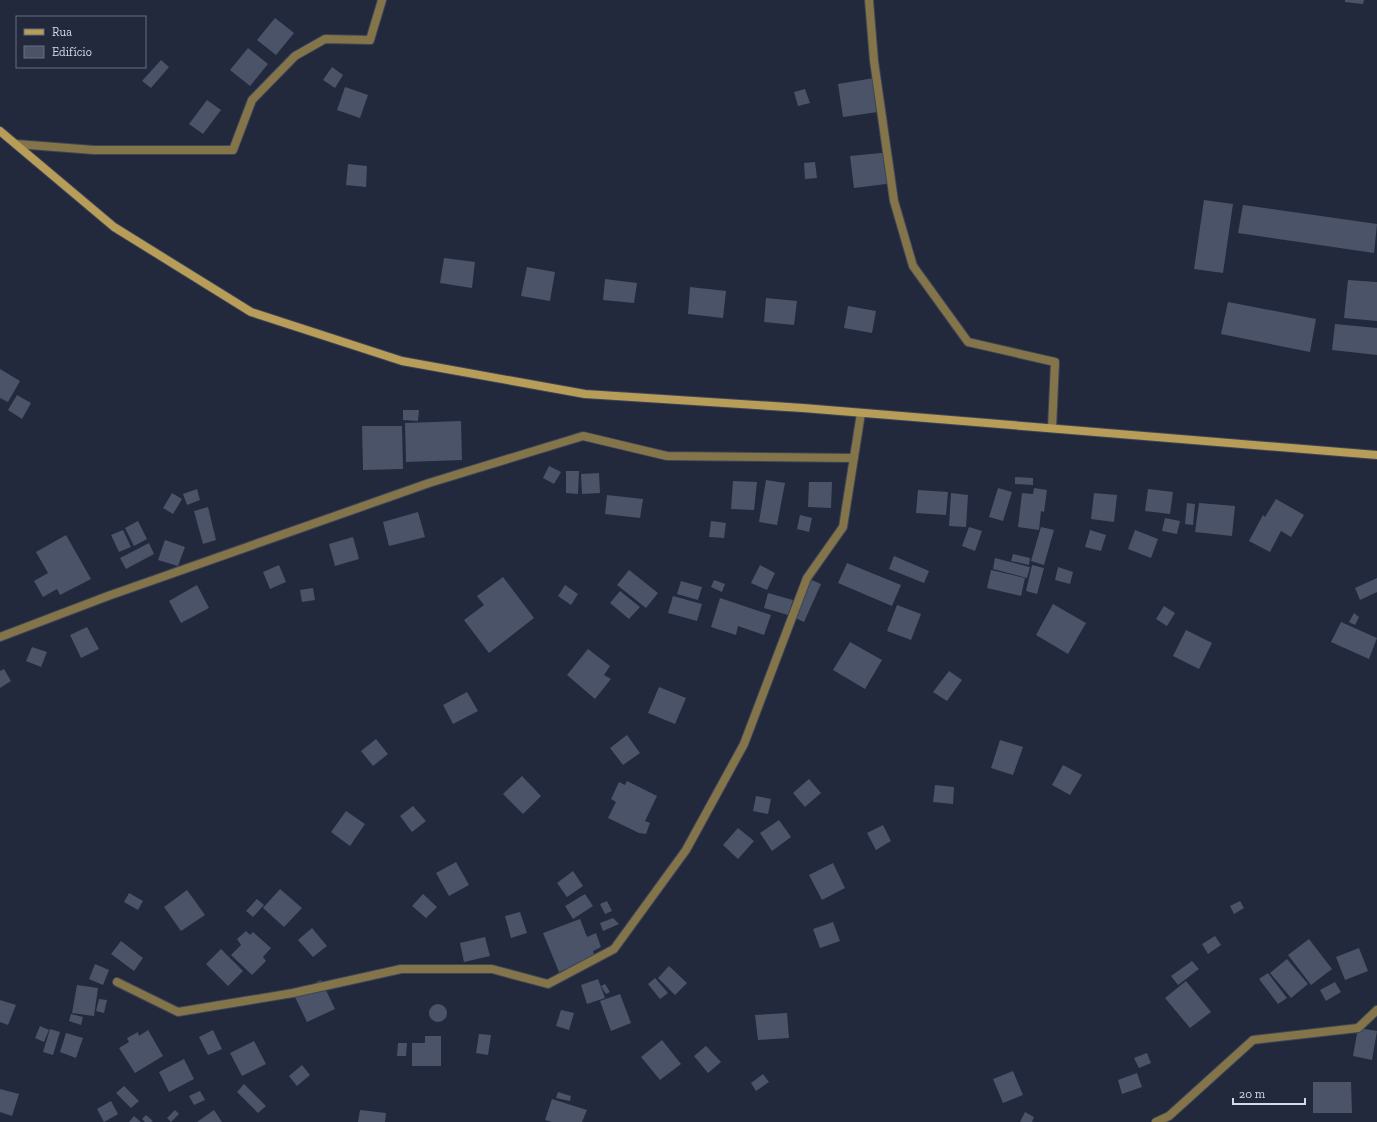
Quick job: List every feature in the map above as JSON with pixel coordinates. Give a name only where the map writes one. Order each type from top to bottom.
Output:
[{"type":"street","points":[[16,144],[94,150],[233,150],[252,100],[295,56],[325,39],[370,40],[382,0]]},
{"type":"street","points":[[869,0],[874,61],[894,200],[913,266],[968,342],[1055,362],[1052,428]]},
{"type":"street","points":[[0,131],[114,227],[251,312],[395,358],[585,394],[861,412],[1377,455]]},
{"type":"street","points":[[117,982],[178,1012],[293,993],[401,969],[492,969],[548,984],[614,949],[686,850],[744,744],[807,578],[842,527],[861,412]]},
{"type":"street","points":[[0,637],[108,596],[429,483],[583,436],[667,456],[854,458]]},
{"type":"street","points":[[1156,1122],[1169,1116],[1253,1040],[1358,1028],[1377,1010]]},
{"type":"building","points":[[1345,0],[1364,0],[1363,4],[1345,2]]},
{"type":"building","points":[[275,18],[294,33],[276,55],[257,40]]},
{"type":"building","points":[[248,48],[268,64],[250,86],[230,70]]},
{"type":"building","points":[[161,60],[169,67],[151,88],[142,81]]},
{"type":"building","points":[[332,67],[343,75],[335,88],[323,80]]},
{"type":"building","points":[[880,77],[885,111],[843,117],[838,84]]},
{"type":"building","points":[[345,87],[368,95],[360,118],[337,110]]},
{"type":"building","points":[[805,89],[810,103],[798,106],[794,92]]},
{"type":"building","points":[[207,100],[221,110],[203,134],[189,124]]},
{"type":"building","points":[[891,152],[894,183],[854,188],[850,156]]},
{"type":"building","points":[[815,162],[817,178],[805,179],[804,163]]},
{"type":"building","points":[[348,164],[367,166],[366,187],[346,185]]},
{"type":"building","points":[[1204,200],[1233,204],[1223,273],[1194,269]]},
{"type":"building","points":[[1243,205],[1377,224],[1374,253],[1238,233]]},
{"type":"building","points":[[444,258],[475,262],[472,288],[440,283]]},
{"type":"building","points":[[527,267],[555,272],[550,301],[521,296]]},
{"type":"building","points":[[605,279],[637,283],[634,303],[603,300]]},
{"type":"building","points":[[1348,280],[1377,282],[1377,321],[1344,318]]},
{"type":"building","points":[[690,287],[726,291],[723,318],[688,314]]},
{"type":"building","points":[[766,298],[797,301],[794,325],[764,322]]},
{"type":"building","points":[[1228,302],[1316,319],[1310,352],[1221,334]]},
{"type":"building","points":[[848,306],[876,311],[872,333],[844,328]]},
{"type":"building","points":[[1335,324],[1377,328],[1377,355],[1332,350]]},
{"type":"building","points":[[0,369],[20,381],[8,402],[0,398]]},
{"type":"building","points":[[17,395],[31,403],[22,419],[8,410]]},
{"type":"building","points":[[403,410],[419,410],[418,421],[403,420]]},
{"type":"building","points":[[461,421],[462,460],[406,462],[405,423]]},
{"type":"building","points":[[362,426],[402,426],[403,469],[363,470]]},
{"type":"building","points":[[549,466],[561,472],[554,484],[543,478]]},
{"type":"building","points":[[566,471],[579,471],[578,494],[566,493]]},
{"type":"building","points":[[599,473],[600,493],[582,494],[581,474]]},
{"type":"building","points":[[1015,477],[1033,478],[1033,485],[1015,484]]},
{"type":"building","points":[[766,480],[785,483],[777,525],[759,522]]},
{"type":"building","points":[[733,481],[757,482],[754,510],[731,509]]},
{"type":"building","points":[[809,482],[832,482],[831,508],[808,507]]},
{"type":"building","points":[[998,488],[1012,492],[1003,521],[989,517]]},
{"type":"building","points":[[1034,488],[1047,490],[1044,512],[1041,511],[1039,530],[1018,527],[1022,493],[1033,494]]},
{"type":"building","points":[[197,489],[200,500],[187,505],[183,494]]},
{"type":"building","points":[[1148,489],[1173,492],[1170,514],[1145,511]]},
{"type":"building","points":[[918,490],[948,492],[946,515],[916,513]]},
{"type":"building","points":[[172,493],[182,499],[173,514],[163,508]]},
{"type":"building","points":[[951,493],[968,495],[966,527],[949,526]]},
{"type":"building","points":[[1094,493],[1117,495],[1114,522],[1091,519]]},
{"type":"building","points":[[607,495],[643,499],[640,518],[605,514]]},
{"type":"building","points":[[1276,499],[1304,515],[1291,537],[1281,531],[1270,552],[1249,541],[1263,515],[1265,517]]},
{"type":"building","points":[[1187,503],[1195,504],[1193,525],[1185,524]]},
{"type":"building","points":[[1199,503],[1235,506],[1232,536],[1195,532]]},
{"type":"building","points":[[208,507],[216,540],[203,544],[194,511]]},
{"type":"building","points":[[418,512],[425,537],[389,546],[383,522]]},
{"type":"building","points":[[800,515],[812,518],[809,532],[797,529]]},
{"type":"building","points":[[1165,518],[1180,521],[1177,534],[1162,531]]},
{"type":"building","points":[[138,521],[147,539],[134,546],[125,528]]},
{"type":"building","points":[[711,521],[726,523],[724,538],[709,537]]},
{"type":"building","points":[[969,527],[982,531],[975,551],[962,546]]},
{"type":"building","points":[[1041,527],[1054,530],[1044,565],[1031,561]]},
{"type":"building","points":[[123,530],[131,547],[119,552],[111,535]]},
{"type":"building","points":[[1090,530],[1106,535],[1101,551],[1085,547]]},
{"type":"building","points":[[1135,530],[1158,539],[1151,558],[1128,549]]},
{"type":"building","points":[[66,535],[91,579],[60,595],[57,589],[43,597],[34,581],[48,573],[36,552]]},
{"type":"building","points":[[353,537],[359,559],[335,566],[329,544]]},
{"type":"building","points":[[165,540],[185,547],[178,566],[158,560]]},
{"type":"building","points":[[149,543],[154,554],[126,569],[120,558]]},
{"type":"building","points":[[1013,554],[1030,558],[1029,565],[1011,561]]},
{"type":"building","points":[[894,556],[929,571],[924,583],[889,569]]},
{"type":"building","points":[[995,558],[1030,567],[1027,578],[993,569]]},
{"type":"building","points":[[847,563],[901,585],[892,606],[838,583]]},
{"type":"building","points":[[279,565],[286,582],[270,589],[263,572]]},
{"type":"building","points":[[760,565],[775,573],[767,590],[751,583]]},
{"type":"building","points":[[1032,565],[1044,568],[1037,594],[1026,591]]},
{"type":"building","points":[[1058,567],[1073,572],[1070,584],[1055,580]]},
{"type":"building","points":[[629,570],[658,593],[646,608],[617,585]]},
{"type":"building","points":[[991,570],[1025,578],[1021,596],[987,588]]},
{"type":"building","points":[[503,577],[534,618],[489,653],[464,620],[484,605],[477,596]]},
{"type":"building","points":[[807,578],[821,584],[804,622],[791,616]]},
{"type":"building","points":[[1377,578],[1377,592],[1360,600],[1355,588]]},
{"type":"building","points":[[714,580],[725,584],[722,592],[711,587]]},
{"type":"building","points":[[681,581],[702,587],[698,600],[677,594]]},
{"type":"building","points":[[197,585],[209,608],[181,623],[169,601]]},
{"type":"building","points":[[565,585],[578,594],[571,605],[558,596]]},
{"type":"building","points":[[313,588],[315,600],[302,602],[300,590]]},
{"type":"building","points":[[620,591],[640,607],[629,619],[610,603]]},
{"type":"building","points":[[768,593],[793,600],[788,615],[764,608]]},
{"type":"building","points":[[673,596],[702,604],[697,621],[668,613]]},
{"type":"building","points":[[720,598],[771,615],[764,635],[738,626],[736,635],[711,627]]},
{"type":"building","points":[[1053,604],[1086,623],[1068,654],[1036,635]]},
{"type":"building","points":[[897,605],[921,614],[911,640],[887,631]]},
{"type":"building","points":[[1164,606],[1175,613],[1167,626],[1156,619]]},
{"type":"building","points":[[1354,613],[1359,617],[1355,625],[1349,622]]},
{"type":"building","points":[[1341,622],[1377,638],[1369,659],[1331,642]]},
{"type":"building","points":[[87,627],[99,649],[81,658],[70,635]]},
{"type":"building","points":[[1186,630],[1212,643],[1199,669],[1173,656]]},
{"type":"building","points":[[850,642],[882,660],[865,689],[833,670]]},
{"type":"building","points":[[32,647],[47,652],[41,667],[26,661]]},
{"type":"building","points":[[588,649],[610,666],[604,675],[611,679],[595,699],[567,675]]},
{"type":"building","points":[[4,669],[11,681],[0,688],[0,671]]},
{"type":"building","points":[[949,671],[962,680],[947,701],[933,692]]},
{"type":"building","points":[[659,687],[686,698],[675,724],[648,713]]},
{"type":"building","points":[[467,692],[478,711],[453,724],[443,705]]},
{"type":"building","points":[[627,735],[640,753],[623,765],[610,748]]},
{"type":"building","points":[[376,739],[388,754],[373,766],[361,751]]},
{"type":"building","points":[[1000,740],[1023,747],[1013,775],[991,768]]},
{"type":"building","points":[[1063,765],[1082,775],[1070,795],[1052,785]]},
{"type":"building","points":[[522,776],[541,796],[523,814],[503,794]]},
{"type":"building","points":[[809,779],[821,793],[805,807],[793,793]]},
{"type":"building","points":[[627,781],[657,796],[645,821],[650,823],[646,834],[639,833],[608,818],[616,802],[611,799],[619,782],[625,785]]},
{"type":"building","points":[[935,785],[954,787],[953,804],[933,802]]},
{"type":"building","points":[[756,796],[771,799],[768,814],[753,811]]},
{"type":"building","points":[[413,806],[426,821],[412,832],[400,816]]},
{"type":"building","points":[[346,811],[365,824],[350,846],[331,832]]},
{"type":"building","points":[[779,820],[791,837],[772,851],[760,833]]},
{"type":"building","points":[[883,825],[891,841],[876,850],[867,833]]},
{"type":"building","points":[[738,828],[754,841],[738,859],[723,845]]},
{"type":"building","points":[[456,862],[469,885],[449,896],[436,873]]},
{"type":"building","points":[[833,863],[845,888],[822,900],[809,875]]},
{"type":"building","points":[[573,871],[583,886],[567,897],[557,883]]},
{"type":"building","points":[[280,889],[302,908],[284,927],[263,908]]},
{"type":"building","points":[[187,890],[205,915],[181,931],[164,907]]},
{"type":"building","points":[[129,893],[143,901],[138,910],[124,902]]},
{"type":"building","points":[[423,894],[437,907],[426,918],[412,906]]},
{"type":"building","points":[[585,894],[593,906],[573,919],[565,906]]},
{"type":"building","points":[[257,899],[264,905],[253,917],[246,911]]},
{"type":"building","points":[[607,901],[612,911],[605,914],[600,904]]},
{"type":"building","points":[[1240,901],[1244,908],[1234,914],[1230,906]]},
{"type":"building","points":[[520,912],[527,933],[511,938],[505,916]]},
{"type":"building","points":[[613,918],[619,924],[603,931],[600,923]]},
{"type":"building","points":[[580,919],[587,937],[596,933],[601,947],[593,951],[595,958],[559,972],[543,933]]},
{"type":"building","points":[[833,922],[840,941],[820,948],[813,929]]},
{"type":"building","points":[[312,928],[327,946],[313,957],[298,940]]},
{"type":"building","points":[[246,931],[250,935],[253,932],[271,948],[263,957],[266,961],[252,975],[231,955],[241,945],[237,939]]},
{"type":"building","points":[[1215,936],[1221,945],[1208,954],[1202,944]]},
{"type":"building","points":[[485,937],[490,956],[464,962],[460,943]]},
{"type":"building","points":[[1309,939],[1332,969],[1311,985],[1288,955]]},
{"type":"building","points":[[121,941],[143,958],[134,971],[111,954]]},
{"type":"building","points":[[1359,948],[1368,971],[1345,980],[1336,957]]},
{"type":"building","points":[[221,949],[243,971],[228,986],[206,964]]},
{"type":"building","points":[[1287,959],[1308,984],[1291,998],[1270,973]]},
{"type":"building","points":[[1192,961],[1199,969],[1178,985],[1171,976]]},
{"type":"building","points":[[95,964],[109,970],[103,985],[89,979]]},
{"type":"building","points":[[669,966],[687,983],[675,995],[658,978]]},
{"type":"building","points":[[1268,973],[1287,998],[1278,1004],[1259,979]]},
{"type":"building","points":[[655,978],[668,993],[660,999],[648,984]]},
{"type":"building","points":[[598,979],[605,998],[587,1004],[581,985]]},
{"type":"building","points":[[321,980],[335,1009],[307,1022],[293,993]]},
{"type":"building","points":[[1186,981],[1211,1012],[1190,1028],[1165,998]]},
{"type":"building","points":[[1335,982],[1341,992],[1326,1001],[1320,990]]},
{"type":"building","points":[[605,984],[610,992],[606,994],[601,986]]},
{"type":"building","points":[[77,985],[98,988],[94,1016],[72,1013]]},
{"type":"building","points":[[620,994],[631,1023],[611,1031],[600,1001]]},
{"type":"building","points":[[99,999],[107,1000],[104,1013],[96,1011]]},
{"type":"building","points":[[0,1000],[16,1005],[8,1025],[0,1022]]},
{"type":"building","points":[[438,1004],[444,1007],[447,1013],[444,1019],[438,1022],[432,1019],[429,1013],[432,1007]]},
{"type":"building","points":[[561,1010],[574,1013],[569,1030],[556,1026]]},
{"type":"building","points":[[787,1013],[789,1038],[758,1040],[755,1015]]},
{"type":"building","points":[[71,1014],[83,1017],[81,1025],[69,1021]]},
{"type":"building","points":[[40,1026],[49,1030],[44,1042],[35,1038]]},
{"type":"building","points":[[1358,1028],[1377,1031],[1372,1060],[1353,1056]]},
{"type":"building","points":[[50,1029],[60,1032],[53,1055],[43,1052]]},
{"type":"building","points":[[148,1030],[163,1056],[135,1073],[119,1048],[129,1042],[127,1038],[138,1032],[139,1036]]},
{"type":"building","points":[[213,1030],[222,1049],[208,1055],[199,1037]]},
{"type":"building","points":[[66,1033],[83,1038],[76,1058],[60,1052]]},
{"type":"building","points":[[479,1034],[491,1035],[488,1055],[476,1053]]},
{"type":"building","points":[[425,1036],[441,1036],[441,1066],[412,1066],[412,1043],[425,1043]]},
{"type":"building","points":[[662,1040],[681,1064],[660,1080],[641,1057]]},
{"type":"building","points":[[254,1041],[266,1064],[242,1076],[230,1053]]},
{"type":"building","points":[[398,1043],[407,1043],[406,1056],[397,1056]]},
{"type":"building","points":[[706,1046],[721,1062],[708,1073],[694,1056]]},
{"type":"building","points":[[1147,1053],[1151,1063],[1139,1068],[1134,1058]]},
{"type":"building","points":[[184,1059],[194,1079],[169,1092],[159,1072]]},
{"type":"building","points":[[302,1065],[310,1075],[297,1086],[289,1076]]},
{"type":"building","points":[[1013,1071],[1023,1095],[1003,1103],[993,1079]]},
{"type":"building","points":[[1137,1073],[1142,1087],[1122,1094],[1118,1080]]},
{"type":"building","points":[[763,1074],[769,1082],[756,1091],[751,1083]]},
{"type":"building","points":[[1313,1082],[1351,1082],[1352,1113],[1313,1113]]},
{"type":"building","points":[[244,1084],[266,1106],[258,1113],[237,1092]]},
{"type":"building","points":[[124,1086],[139,1101],[131,1108],[116,1093]]},
{"type":"building","points":[[0,1089],[19,1094],[12,1116],[0,1112]]},
{"type":"building","points":[[200,1091],[205,1100],[194,1105],[189,1096]]},
{"type":"building","points":[[558,1092],[571,1096],[570,1101],[556,1098]]},
{"type":"building","points":[[552,1099],[587,1110],[582,1122],[552,1122],[545,1120]]},
{"type":"building","points":[[111,1101],[118,1114],[104,1122],[97,1109]]},
{"type":"building","points":[[175,1110],[179,1114],[171,1122],[167,1118]]},
{"type":"building","points":[[214,1110],[222,1122],[197,1122]]},
{"type":"building","points":[[360,1110],[386,1113],[385,1122],[358,1122]]},
{"type":"building","points":[[1025,1112],[1034,1117],[1032,1122],[1020,1122]]},
{"type":"building","points":[[146,1115],[153,1121],[145,1122],[142,1119]]},
{"type":"building","points":[[134,1116],[141,1122],[129,1122]]}]
